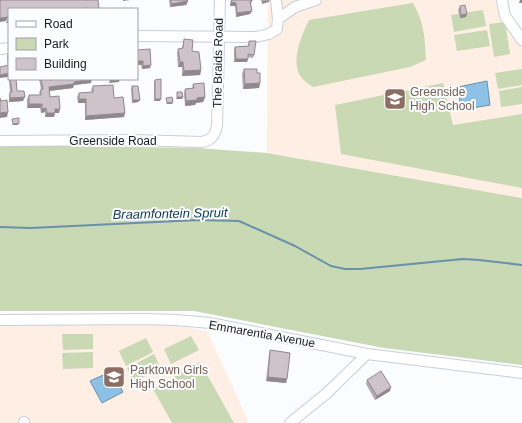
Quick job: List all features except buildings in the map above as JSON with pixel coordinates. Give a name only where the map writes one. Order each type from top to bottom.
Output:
[{"type":"street","name":"The Braids Road","points":[[217,126],[220,0]]},
{"type":"street","points":[[138,36],[256,37],[269,34],[277,30],[278,19],[276,0]]},
{"type":"street","points":[[278,19],[295,7],[316,0]]},
{"type":"street","points":[[502,0],[503,11],[510,24],[522,40]]},
{"type":"street","points":[[510,24],[522,23]]},
{"type":"street","name":"Greenside Road","points":[[0,142],[133,140],[202,142],[212,138],[217,126]]},
{"type":"street","name":"Emmarentia Avenue","points":[[0,320],[175,320],[210,324],[367,354],[522,373]]},
{"type":"street","points":[[290,423],[327,393],[367,354]]},
{"type":"shaded area","name":"Greenside High School","points":[[268,0],[496,0],[497,9],[522,46],[522,198],[267,153]]},
{"type":"shaded area","name":"Parktown Girls High School","points":[[0,325],[172,325],[207,331],[249,423],[0,423]]},
{"type":"green space","points":[[413,3],[420,17],[423,30],[426,60],[410,67],[313,87],[301,77],[297,64],[298,48],[309,20]]},
{"type":"green space","points":[[483,10],[486,26],[454,32],[451,15]]},
{"type":"green space","points":[[505,22],[510,54],[494,57],[489,24]]},
{"type":"green space","points":[[487,30],[490,46],[457,51],[454,35]]},
{"type":"green space","points":[[522,69],[522,85],[498,89],[495,73]]},
{"type":"green space","points":[[443,83],[453,125],[522,114],[522,188],[341,154],[335,105]]},
{"type":"green space","points":[[522,87],[522,104],[501,107],[499,91]]},
{"type":"green space","points":[[0,145],[197,148],[267,153],[522,198],[522,365],[384,348],[194,311],[0,311]]},
{"type":"green space","points":[[62,334],[93,334],[93,349],[63,350]]},
{"type":"green space","points":[[191,336],[199,350],[171,364],[164,349]]},
{"type":"green space","points":[[146,338],[153,352],[126,366],[119,351]]},
{"type":"green space","points":[[93,352],[93,368],[63,369],[62,353]]},
{"type":"green space","points":[[154,354],[161,368],[134,382],[127,368]]},
{"type":"green space","points":[[200,362],[234,423],[172,423],[153,389]]},
{"type":"water","points":[[487,81],[490,105],[461,110],[458,87]]},
{"type":"water","points":[[112,371],[123,392],[102,403],[90,381]]},
{"type":"waterway","name":"Braamfontein Spruit","points":[[0,227],[31,228],[198,220],[239,221],[295,246],[331,266],[345,269],[360,269],[463,259],[522,265]]},
{"type":"place","name":"Greenside High School","points":[[395,99]]},
{"type":"place","name":"Parktown Girls High School","points":[[114,377]]}]
